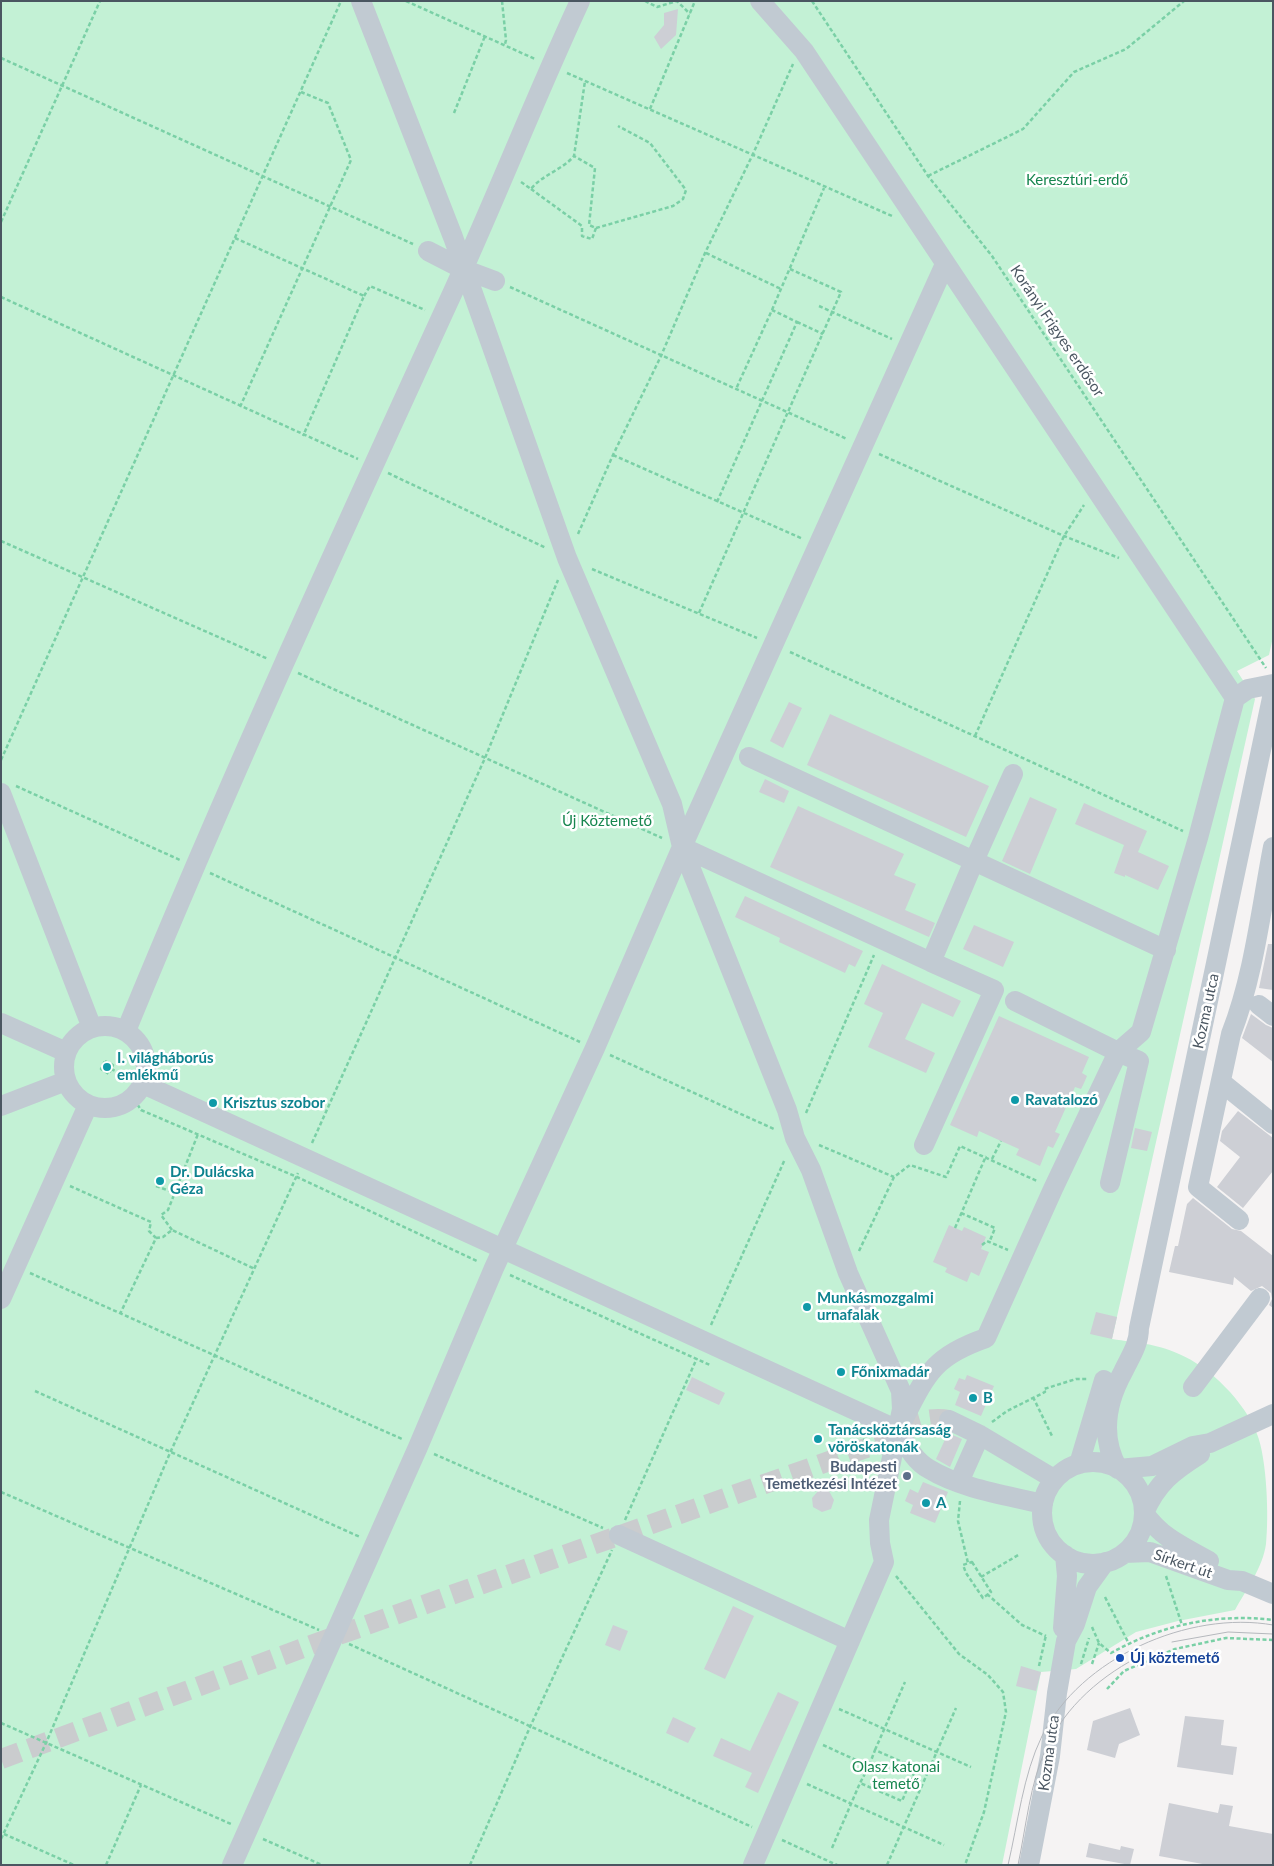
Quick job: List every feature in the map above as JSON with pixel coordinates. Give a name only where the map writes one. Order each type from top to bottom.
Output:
[{"type":"street","points":[[361,1],[477,305],[567,558],[672,804],[682,847],[787,1110],[795,1138],[811,1170],[848,1273],[901,1391],[902,1409],[879,1520],[880,1543],[884,1562],[753,1865]]},
{"type":"street","points":[[126,1031],[194,866],[282,665],[442,317],[580,1]]},
{"type":"street","points":[[760,1],[804,51],[1235,698]]},
{"type":"street","points":[[428,251],[463,269],[495,281]]},
{"type":"street","points":[[232,1865],[418,1447],[502,1250],[595,1048],[682,847],[945,264]]},
{"type":"street","points":[[898,1430],[932,1369],[960,1347],[986,1338],[1053,1189],[1118,1052],[1141,1032],[1198,838],[1235,698],[1270,678]]},
{"type":"street","name":"Kozma utca","points":[[1118,1469],[1107,1440],[1107,1417],[1116,1386],[1139,1339],[1139,1328],[1273,693]]},
{"type":"street","points":[[749,757],[1166,950]]},
{"type":"street","points":[[932,962],[1013,774]]},
{"type":"street","points":[[6,788],[92,1028]]},
{"type":"street","points":[[682,847],[881,940],[994,990],[924,1145]]},
{"type":"street","points":[[1239,1220],[1198,1187],[1221,1082],[1265,936],[1273,847]]},
{"type":"street","points":[[1014,1001],[1140,1061],[1110,1183]]},
{"type":"street","points":[[1,1023],[66,1052]]},
{"type":"street","points":[[110,1026],[126,1031],[137,1041],[144,1053],[147,1068],[134,1080],[133,1098],[119,1106],[105,1108],[88,1105],[75,1096],[66,1081],[64,1066],[66,1052],[77,1037],[92,1028],[110,1026]]},
{"type":"street","points":[[134,1080],[898,1430],[909,1450],[921,1463],[960,1491],[1043,1504]]},
{"type":"street","points":[[1,1106],[66,1081]]},
{"type":"street","points":[[1221,1082],[1273,1124]]},
{"type":"street","points":[[1,1299],[88,1105]]},
{"type":"street","points":[[1193,1387],[1260,1298]]},
{"type":"street","name":"Kozma utca","points":[[1066,1641],[1062,1623],[1067,1591],[1065,1556],[1079,1562],[1105,1562],[1124,1553],[1138,1537],[1144,1513],[1142,1501],[1135,1483],[1118,1469],[1092,1462],[1079,1464],[1105,1378],[1139,1328]]},
{"type":"street","points":[[1118,1469],[1152,1466],[1193,1446],[1210,1443],[1273,1414]]},
{"type":"street","points":[[949,1420],[989,1431],[1054,1479]]},
{"type":"street","points":[[960,1491],[989,1431]]},
{"type":"street","points":[[1144,1513],[1151,1497],[1165,1478],[1200,1454],[1210,1443]]},
{"type":"street","points":[[1065,1556],[1056,1547],[1044,1528],[1043,1504],[1047,1490],[1054,1479],[1079,1464]]},
{"type":"street","name":"Sírkert út","points":[[1144,1513],[1159,1531],[1169,1539],[1232,1573],[1242,1582]]},
{"type":"street","points":[[619,1535],[850,1641]]},
{"type":"street","name":"Sírkert út","points":[[1124,1553],[1150,1552],[1273,1594]]},
{"type":"street","name":"Kozma utca","points":[[1029,1865],[1050,1756],[1057,1693],[1066,1641],[1075,1624],[1087,1587],[1105,1562]]},
{"type":"path","points":[[1,222],[100,1]]},
{"type":"path","points":[[1,760],[341,1]]},
{"type":"path","points":[[406,1],[753,154],[824,188],[894,217]]},
{"type":"path","points":[[502,1],[505,44]]},
{"type":"path","points":[[645,1],[657,7],[677,2],[690,14]]},
{"type":"path","points":[[650,109],[695,1]]},
{"type":"path","name":"Korányi Frigyes erdősor","points":[[812,1],[928,176],[992,256],[1161,506],[1270,678]]},
{"type":"path","points":[[928,176],[1023,129],[1074,72],[1126,49],[1184,1]]},
{"type":"path","points":[[454,113],[485,36]]},
{"type":"path","points":[[1,1838],[46,1743],[170,1453],[216,1356],[485,758],[567,558],[613,455],[661,356],[705,253],[753,154],[795,58],[804,51]]},
{"type":"path","points":[[1,58],[428,251]]},
{"type":"path","points":[[531,190],[537,182],[567,163],[574,156],[585,81]]},
{"type":"path","points":[[240,407],[351,160],[328,103],[301,92]]},
{"type":"path","points":[[504,173],[582,226],[589,225],[596,228],[673,206],[683,199],[686,190],[650,143],[618,126]]},
{"type":"path","points":[[574,156],[595,168],[589,225]]},
{"type":"path","points":[[736,389],[824,188]]},
{"type":"path","points":[[582,226],[582,236],[592,239],[596,228]]},
{"type":"path","points":[[235,238],[364,296]]},
{"type":"path","points":[[705,253],[781,289]]},
{"type":"path","points":[[699,614],[842,292],[790,268]]},
{"type":"path","points":[[495,281],[1064,536],[1130,562],[1142,561]]},
{"type":"path","points":[[303,436],[370,286],[442,317]]},
{"type":"path","points":[[1,297],[303,436],[373,466],[567,558],[774,645],[1198,838]]},
{"type":"path","points":[[819,306],[907,346]]},
{"type":"path","points":[[772,310],[823,334]]},
{"type":"path","points":[[717,502],[798,322]]},
{"type":"path","points":[[613,455],[743,514],[818,545]]},
{"type":"path","points":[[975,736],[1064,536],[1096,491]]},
{"type":"path","points":[[1,541],[282,665],[682,847]]},
{"type":"path","points":[[6,788],[194,866],[795,1138],[811,1142],[894,1177]]},
{"type":"path","points":[[470,1865],[530,1727],[619,1535],[881,940]]},
{"type":"path","points":[[105,1061],[113,1065],[111,1069],[109,1074],[101,1070],[105,1061]]},
{"type":"path","points":[[111,1069],[134,1080]]},
{"type":"path","points":[[198,1134],[168,1210],[161,1215],[172,1230],[255,1269]]},
{"type":"path","points":[[992,1159],[1001,1141]]},
{"type":"path","points":[[848,1273],[894,1177],[910,1165],[946,1177],[960,1146],[986,1156],[1053,1189]]},
{"type":"path","points":[[955,1228],[986,1156]]},
{"type":"path","points":[[56,1179],[151,1222],[149,1231],[156,1238]]},
{"type":"path","points":[[156,1186],[175,1193]]},
{"type":"path","points":[[961,1213],[995,1228],[990,1243]]},
{"type":"path","points":[[156,1238],[163,1237],[172,1230]]},
{"type":"path","points":[[120,1314],[156,1238]]},
{"type":"path","points":[[982,1245],[987,1241],[1023,1256]]},
{"type":"path","points":[[16,1267],[619,1535]]},
{"type":"path","points":[[989,1431],[992,1422],[1007,1410],[1045,1392],[1044,1388],[1088,1379]]},
{"type":"path","points":[[35,1391],[375,1544]]},
{"type":"path","points":[[1033,1397],[1052,1436]]},
{"type":"path","points":[[960,1491],[958,1521],[968,1563]]},
{"type":"path","points":[[1,1492],[333,1637],[837,1865]]},
{"type":"path","points":[[981,1577],[1020,1554]]},
{"type":"path","points":[[884,1562],[922,1605],[959,1654],[988,1675],[1003,1692],[1006,1712],[984,1812],[965,1865]]},
{"type":"path","points":[[972,1562],[991,1592],[983,1598],[966,1573],[963,1565],[968,1563],[972,1562]]},
{"type":"path","points":[[1165,1571],[1182,1625]]},
{"type":"path","points":[[987,1594],[1022,1625],[1046,1636]]},
{"type":"path","points":[[1105,1597],[1129,1644]]},
{"type":"path","points":[[1092,1627],[1098,1643],[1111,1653],[1150,1634],[1182,1625],[1223,1617],[1273,1620]]},
{"type":"path","points":[[1080,1668],[1092,1627],[1092,1619]]},
{"type":"path","points":[[1107,1689],[1124,1671],[1175,1649],[1226,1638],[1273,1640]]},
{"type":"path","points":[[1092,1664],[1098,1643]]},
{"type":"path","points":[[832,1848],[905,1682]]},
{"type":"path","points":[[824,1702],[971,1767]]},
{"type":"path","points":[[887,1865],[956,1708]]},
{"type":"path","points":[[1,1723],[322,1865]]},
{"type":"path","points":[[808,1739],[868,1766]]},
{"type":"path","points":[[860,1783],[902,1801],[916,1768],[875,1750]]},
{"type":"path","points":[[792,1777],[944,1845]]},
{"type":"path","points":[[106,1865],[141,1785]]},
{"type":"path","points":[[4,1834],[74,1865]]},
{"type":"green space","name":"Új Köztemető","points":[[1,1],[1273,1],[1273,637],[1269,655],[1237,671],[1255,699],[1112,1339],[1146,1344],[1179,1354],[1203,1367],[1235,1398],[1257,1434],[1263,1458],[1267,1504],[1266,1544],[1258,1570],[1235,1610],[1178,1621],[1136,1632],[1076,1669],[1041,1672],[1002,1865],[1,1865]]},
{"type":"building","points":[[678,9],[676,35],[661,49],[654,37],[664,25],[664,13]]},
{"type":"building","points":[[789,702],[802,708],[783,748],[770,741]]},
{"type":"building","points":[[830,714],[989,786],[966,837],[807,765]]},
{"type":"building","points":[[765,779],[789,791],[784,803],[759,792]]},
{"type":"building","points":[[1030,797],[1057,809],[1030,874],[1002,861]]},
{"type":"building","points":[[1084,803],[1147,831],[1138,852],[1169,866],[1158,890],[1125,875],[1125,877],[1114,873],[1124,845],[1075,824]]},
{"type":"building","points":[[798,806],[904,854],[894,875],[916,884],[905,910],[935,923],[929,937],[770,867]]},
{"type":"building","points":[[745,896],[863,951],[855,967],[849,964],[845,973],[779,942],[780,938],[735,917]]},
{"type":"building","points":[[974,925],[1014,942],[1003,967],[963,949]]},
{"type":"building","points":[[1268,944],[1273,944],[1273,990],[1259,988]]},
{"type":"building","points":[[882,964],[961,1001],[953,1017],[922,1003],[905,1039],[935,1053],[926,1073],[868,1047],[883,1013],[864,1004]]},
{"type":"building","points":[[1251,1014],[1273,1028],[1273,1062],[1242,1038]]},
{"type":"building","name":"Ravatalozó","points":[[999,1016],[1089,1057],[1082,1073],[1087,1076],[1084,1083],[1081,1089],[1075,1087],[1055,1132],[1060,1134],[1053,1148],[1048,1146],[1040,1166],[1016,1155],[1019,1149],[979,1131],[977,1137],[950,1125]]},
{"type":"building","points":[[1238,1111],[1273,1138],[1273,1171],[1243,1208],[1217,1187],[1240,1157],[1220,1141],[1222,1131]]},
{"type":"building","points":[[1135,1128],[1152,1132],[1147,1151],[1131,1148]]},
{"type":"building","points":[[1193,1198],[1232,1229],[1241,1231],[1273,1256],[1273,1308],[1269,1305],[1272,1299],[1271,1293],[1262,1286],[1251,1291],[1234,1277],[1233,1285],[1169,1272],[1175,1246],[1178,1246],[1187,1204]]},
{"type":"building","points":[[949,1225],[962,1231],[964,1227],[986,1237],[981,1249],[989,1252],[979,1276],[971,1272],[967,1282],[945,1272],[947,1268],[933,1262]]},
{"type":"building","points":[[1096,1312],[1117,1317],[1112,1339],[1090,1334]]},
{"type":"building","name":"B","points":[[967,1375],[994,1386],[981,1416],[955,1405],[960,1392],[954,1389],[959,1378],[965,1380]]},
{"type":"building","points":[[692,1377],[725,1393],[719,1405],[686,1390]]},
{"type":"building","points":[[948,1433],[962,1439],[950,1467],[936,1459]]},
{"type":"building","name":"A","points":[[923,1482],[948,1492],[935,1523],[910,1513],[913,1505],[905,1501],[910,1489],[918,1493]]},
{"type":"building","points":[[819,1490],[829,1491],[834,1500],[831,1509],[822,1512],[813,1507],[812,1498]]},
{"type":"building","points":[[733,1606],[754,1616],[725,1679],[704,1669]]},
{"type":"building","points":[[613,1625],[628,1631],[620,1651],[605,1645]]},
{"type":"building","points":[[1021,1666],[1041,1672],[1036,1691],[1016,1686]]},
{"type":"building","points":[[778,1692],[799,1702],[758,1793],[745,1787],[752,1773],[713,1756],[721,1738],[750,1751]]},
{"type":"building","points":[[1130,1708],[1140,1735],[1119,1744],[1115,1758],[1087,1750],[1093,1721]]},
{"type":"building","points":[[1185,1716],[1224,1720],[1221,1745],[1237,1747],[1233,1775],[1177,1767]]},
{"type":"building","points":[[673,1717],[696,1728],[688,1743],[666,1733]]},
{"type":"building","points":[[1169,1803],[1218,1813],[1220,1804],[1233,1806],[1229,1826],[1273,1834],[1273,1865],[1208,1865],[1159,1856]]},
{"type":"building","points":[[1089,1843],[1120,1850],[1121,1846],[1134,1849],[1130,1865],[1086,1857]]},
{"type":"tunnel","points":[[1,1759],[333,1637],[883,1442],[905,1428],[922,1421],[931,1419],[949,1420]]},
{"type":"tram line","points":[[1008,1865],[1035,1751],[1059,1708],[1082,1684],[1110,1663],[1140,1646],[1173,1633],[1207,1625],[1241,1622],[1273,1625]]},
{"type":"tram line","points":[[1172,1642],[1228,1632],[1273,1634]]},
{"type":"tram line","points":[[1018,1865],[1036,1776],[1054,1733],[1075,1705],[1087,1693],[1114,1671],[1144,1654]]},
{"type":"place","name":"I. világháborús emlékmű","points":[[107,1067]]},
{"type":"place","name":"Ravatalozó","points":[[1015,1100]]},
{"type":"place","name":"Krisztus szobor","points":[[213,1103]]},
{"type":"place","name":"Dr. Dulácska Géza","points":[[160,1181]]},
{"type":"place","name":"Munkásmozgalmi urnafalak","points":[[807,1307]]},
{"type":"place","name":"Főnixmadár","points":[[841,1372]]},
{"type":"place","name":"B","points":[[973,1398]]},
{"type":"place","name":"Tanácsköztársaság vöröskatonák","points":[[818,1439]]},
{"type":"place","name":"Budapesti Temetkezési Intézet","points":[[907,1476]]},
{"type":"place","name":"A","points":[[926,1503]]},
{"type":"place","name":"Új köztemető","points":[[1120,1658]]},
{"type":"park label","name":"Keresztúri-erdő","points":[[1077,180]]},
{"type":"park label","name":"Olasz katonai temető","points":[[896,1776]]}]
